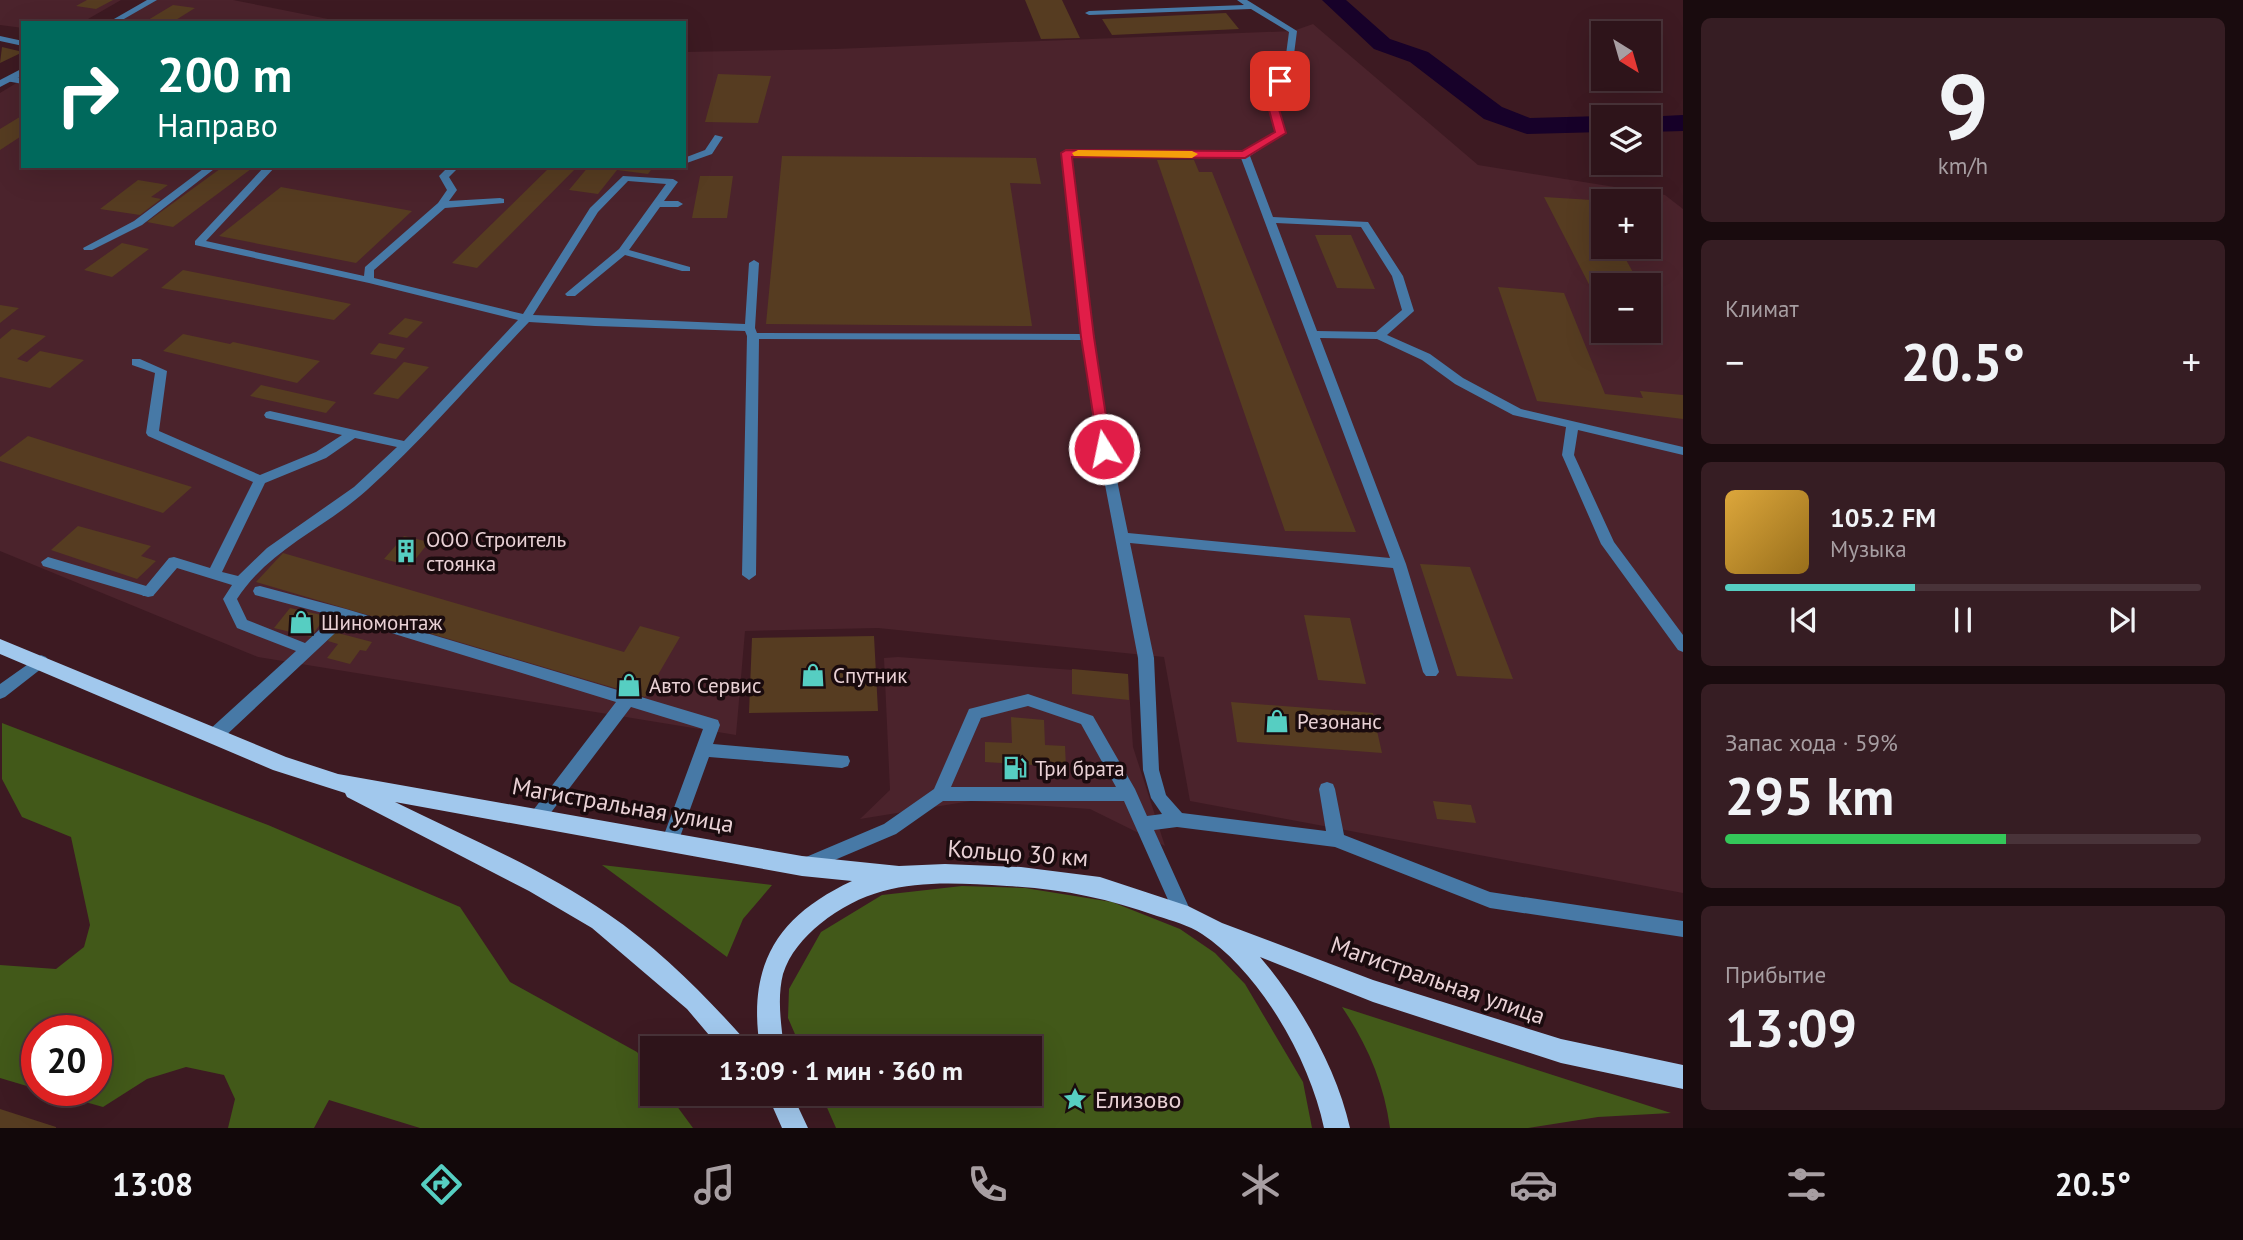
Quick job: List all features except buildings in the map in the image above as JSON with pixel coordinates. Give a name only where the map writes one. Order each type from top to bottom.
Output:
[{"type":"main road","name":"Магистральная улица","points":[[0,646],[280,764],[338,783],[802,866],[899,876]]},
{"type":"main road","name":"Магистральная улица","points":[[338,783],[537,884],[600,921],[695,1001],[726,1036]]},
{"type":"main road","name":"Кольцо 30 км","points":[[771,1036],[769,1009],[772,974],[777,959],[804,923],[832,901],[858,887],[899,876],[963,873],[1051,879],[1100,887],[1183,914],[1211,928],[1241,952],[1275,993],[1314,1061],[1337,1128]]},
{"type":"main road","name":"Магистральная улица","points":[[1183,914],[1373,991],[1561,1051],[1683,1077]]},
{"type":"main road","points":[[784,1106],[795,1128]]},
{"type":"street","points":[[115,21],[153,0]]},
{"type":"street","points":[[1177,820],[1159,798],[1151,770],[1146,658],[1100,426],[1066,153],[1245,155],[1280,133],[1271,99],[1289,62],[1293,31],[1241,0]]},
{"type":"street","points":[[1089,13],[1253,7]]},
{"type":"street","points":[[0,38],[21,43]]},
{"type":"street","points":[[0,84],[21,72]]},
{"type":"street","points":[[9,79],[21,81]]},
{"type":"street","points":[[686,160],[709,152],[718,137]]},
{"type":"street","points":[[1245,155],[1399,564],[1431,671]]},
{"type":"street","points":[[88,248],[138,223],[210,168]]},
{"type":"street","points":[[269,168],[200,243],[526,318],[751,332],[1087,337]]},
{"type":"street","points":[[369,280],[369,269],[442,205],[452,190],[444,176],[453,168]]},
{"type":"street","points":[[571,294],[623,251],[673,182],[679,168]]},
{"type":"street","points":[[306,649],[242,624],[230,598],[239,582],[297,531],[357,491],[526,318],[594,210],[626,178],[673,182]]},
{"type":"street","points":[[442,205],[500,201]]},
{"type":"street","points":[[657,204],[678,204]]},
{"type":"street","points":[[1269,220],[1364,224],[1381,247],[1406,296],[1408,311],[1379,336]]},
{"type":"street","points":[[623,251],[686,269]]},
{"type":"street","points":[[750,575],[751,332],[754,263]]},
{"type":"street","points":[[1313,334],[1379,336],[1426,357],[1459,381],[1517,412],[1683,451]]},
{"type":"street","points":[[136,362],[161,371],[152,433],[260,480]]},
{"type":"street","points":[[270,415],[405,444]]},
{"type":"street","points":[[1573,425],[1567,455],[1608,544],[1683,646]]},
{"type":"street","points":[[214,574],[260,480],[321,455],[354,433]]},
{"type":"street","points":[[1123,537],[1399,564]]},
{"type":"street","points":[[48,562],[148,592],[174,562],[239,582]]},
{"type":"street","points":[[260,591],[346,614],[712,725],[670,843]]},
{"type":"street","points":[[215,735],[346,614]]},
{"type":"street","points":[[0,693],[41,661]]},
{"type":"street","points":[[537,818],[627,700]]},
{"type":"street","points":[[802,866],[890,829],[940,794],[975,713],[1028,700],[1087,720],[1129,794],[1183,914]]},
{"type":"street","points":[[703,750],[842,761]]},
{"type":"street","points":[[1327,789],[1336,841]]},
{"type":"street","points":[[940,794],[1129,794]]},
{"type":"street","points":[[1142,824],[1177,820],[1336,841],[1490,900],[1683,929]]},
{"type":"shaded area","points":[[0,0],[121,0],[84,21],[21,21],[21,28],[0,25]]},
{"type":"shaded area","points":[[155,0],[233,0],[338,21],[120,21]]},
{"type":"shaded area","points":[[1313,24],[1478,165],[1628,189],[1591,189],[1591,259],[1661,259],[1661,194],[1683,209],[1683,893],[1190,801],[1164,657],[878,628],[745,631],[736,735],[258,657],[0,551],[0,93],[21,80],[21,168],[686,168],[686,52],[835,49],[1293,31]]},
{"type":"shaded area","name":"Три брата","points":[[884,658],[1128,674],[1133,747],[1165,846],[1090,809],[971,801],[860,819],[890,790]]},
{"type":"green space","points":[[2,723],[268,825],[460,907],[510,982],[637,1052],[640,1056],[640,1106],[677,1106],[693,1128],[420,1128],[329,1100],[314,1128],[228,1128],[235,1099],[224,1075],[186,1067],[147,1079],[112,1101],[112,1015],[21,1015],[21,1084],[0,1078],[0,965],[56,969],[84,947],[90,925],[71,837],[22,817],[2,779]]},
{"type":"green space","points":[[602,865],[772,885],[743,919],[727,957]]},
{"type":"green space","points":[[962,886],[1025,888],[1112,902],[1180,929],[1215,953],[1245,984],[1303,1082],[1312,1128],[836,1128],[826,1106],[1042,1106],[1042,1036],[796,1036],[788,1018],[789,989],[821,932],[882,895]]},
{"type":"green space","points":[[1342,1007],[1671,1113],[1598,1117],[1528,1128],[1390,1128],[1373,1064]]},
{"type":"waterway","points":[[1333,0],[1382,44],[1419,57],[1493,113],[1527,126],[1591,124]]},
{"type":"waterway","points":[[1661,124],[1683,123]]},
{"type":"slow traffic","points":[[1078,153],[1192,154]]},
{"type":"place","name":"ООО Строитель стоянка","points":[[406,551]]},
{"type":"place","name":"Шиномонтаж","points":[[301,622]]},
{"type":"place","name":"Спутник","points":[[813,675]]},
{"type":"place","name":"Авто Сервис","points":[[629,685]]},
{"type":"place","name":"Резонанс","points":[[1277,721]]},
{"type":"place","name":"Три брата","points":[[1015,768]]},
{"type":"place","name":"Елизово","points":[[1075,1099]]},
{"type":"route","points":[[1104,449],[1087,337],[1066,153],[1245,155],[1280,133],[1271,99],[1280,81]]}]
